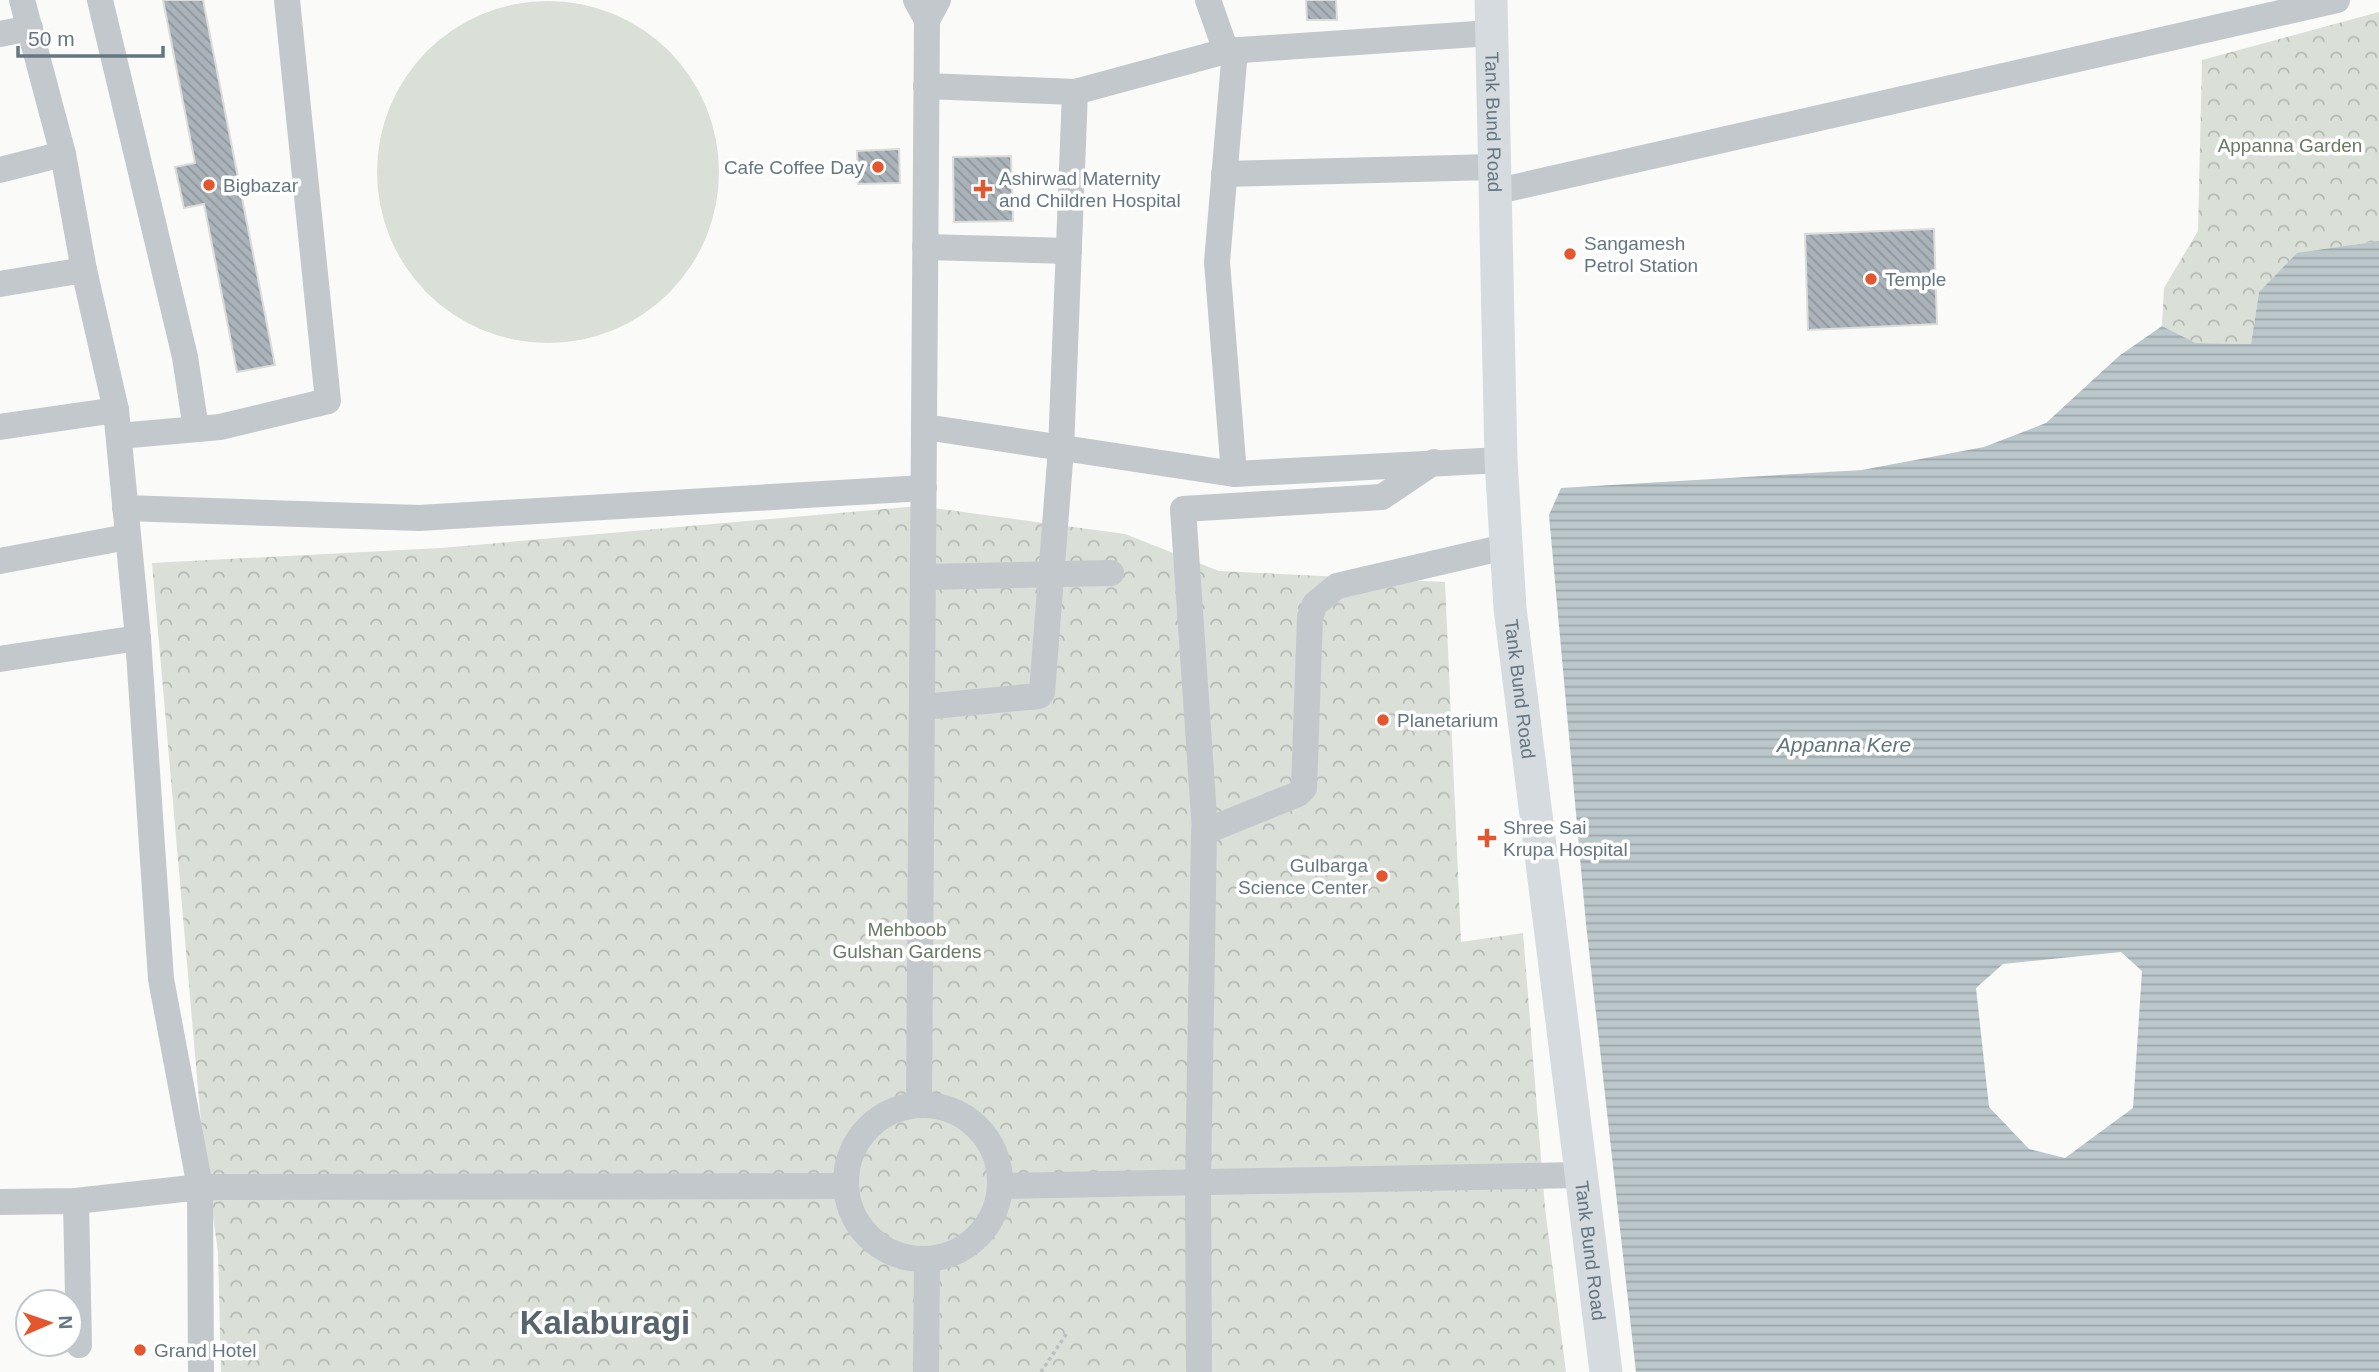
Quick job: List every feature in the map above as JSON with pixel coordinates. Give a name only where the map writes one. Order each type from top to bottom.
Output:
[{"type":"main road","name":"Tank Bund Road","points":[[1490,0],[1501,460],[1510,608],[1606,1372]]},
{"type":"street","points":[[22,0],[63,154],[84,270],[116,410],[138,638],[161,979],[200,1187],[201,1372]]},
{"type":"street","points":[[100,0],[185,357],[196,429]]},
{"type":"street","points":[[119,436],[236,424],[325,402],[328,398],[287,0]]},
{"type":"street","points":[[1208,0],[1231,50],[1217,262],[1234,474]]},
{"type":"street","points":[[1224,174],[1493,180],[2337,0]]},
{"type":"street","points":[[919,1103],[927,7]]},
{"type":"street","points":[[0,34],[30,28]]},
{"type":"street","points":[[926,86],[1075,92],[1231,50],[1491,33]]},
{"type":"street","points":[[922,707],[1041,696],[1061,449],[1075,92]]},
{"type":"street","points":[[0,170],[63,154]]},
{"type":"street","points":[[925,247],[1069,251]]},
{"type":"street","points":[[0,284],[84,270]]},
{"type":"street","points":[[0,427],[116,410]]},
{"type":"street","points":[[925,427],[1234,474],[1501,460]]},
{"type":"street","points":[[1199,1372],[1198,1182],[1205,831],[1182,509],[1382,497],[1434,462]]},
{"type":"street","points":[[125,508],[419,518],[925,488]]},
{"type":"street","points":[[0,561],[127,537]]},
{"type":"street","points":[[1205,831],[1298,794],[1304,788],[1310,617],[1315,604],[1337,586],[1505,547]]},
{"type":"street","points":[[924,577],[1111,573]]},
{"type":"street","points":[[0,659],[138,638]]},
{"type":"street","points":[[919,1103],[951,1108],[978,1125],[995,1151],[1001,1186],[991,1220],[972,1243],[937,1259],[907,1259],[882,1249],[870,1240],[849,1208],[846,1186],[845,1171],[857,1139],[886,1112],[919,1103]]},
{"type":"street","points":[[1001,1186],[1582,1175]]},
{"type":"street","points":[[0,1202],[76,1201],[200,1187],[846,1186]]},
{"type":"street","points":[[76,1201],[78,1288]]},
{"type":"street","points":[[926,1372],[927,1259]]},
{"type":"path","points":[[1041,1372],[1067,1333]]},
{"type":"green space","points":[[548,1],[581,4],[613,14],[643,30],[669,51],[690,77],[706,107],[716,139],[719,172],[716,205],[706,237],[690,267],[669,293],[643,314],[613,330],[581,340],[548,343],[515,340],[483,330],[453,314],[427,293],[406,267],[390,237],[380,205],[377,172],[380,139],[390,107],[406,77],[427,51],[453,30],[483,14],[515,4]]},
{"type":"green space","name":"Appanna Garden","points":[[2379,12],[2379,241],[2297,254],[2259,292],[2251,344],[2196,343],[2162,326],[2164,288],[2198,231],[2202,60]]},
{"type":"green space","name":"Mehboob Gulshan Gardens","points":[[919,506],[1125,534],[1219,571],[1445,582],[1461,942],[1523,933],[1545,1208],[1566,1372],[221,1372],[218,1252],[203,1145],[152,563],[441,548]]},
{"type":"water","name":"Appanna Kere","points":[[2379,241],[2379,1372],[1636,1372],[1586,924],[1549,515],[1561,488],[1862,470],[1984,447],[2046,423],[2119,356],[2162,326],[2196,343],[2251,344],[2259,292],[2297,253]],"holes":[[[2121,952],[2142,971],[2133,1108],[2065,1158],[2029,1149],[1989,1107],[1976,988],[2003,964]]]},
{"type":"building","name":"Bigbazar","points":[[163,0],[203,0],[275,365],[237,372],[204,204],[184,208],[175,167],[195,163]]},
{"type":"building","points":[[1306,0],[1336,0],[1337,20],[1307,20]]},
{"type":"building","name":"Cafe Coffee Day","points":[[899,149],[900,183],[858,184],[857,151]]},
{"type":"building","name":"Ashirwad Maternity and Children Hospital","points":[[1011,156],[1013,221],[954,222],[953,157]]},
{"type":"building","name":"Temple","points":[[1934,229],[1937,324],[1808,330],[1805,234]]},
{"type":"place","name":"Cafe Coffee Day","points":[[878,167]]},
{"type":"place","name":"Bigbazar","points":[[209,185]]},
{"type":"place","name":"Ashirwad Maternity and Children Hospital","points":[[983,189]]},
{"type":"place","name":"Sangamesh Petrol Station","points":[[1570,254]]},
{"type":"place","name":"Temple","points":[[1871,279]]},
{"type":"place","name":"Planetarium","points":[[1383,720]]},
{"type":"place","name":"Shree Sai Krupa Hospital","points":[[1487,838]]},
{"type":"place","name":"Gulbarga Science Center","points":[[1382,876]]},
{"type":"place","name":"Grand Hotel","points":[[140,1350]]},
{"type":"district","name":"Kalaburagi","points":[[605,1322]]}]
